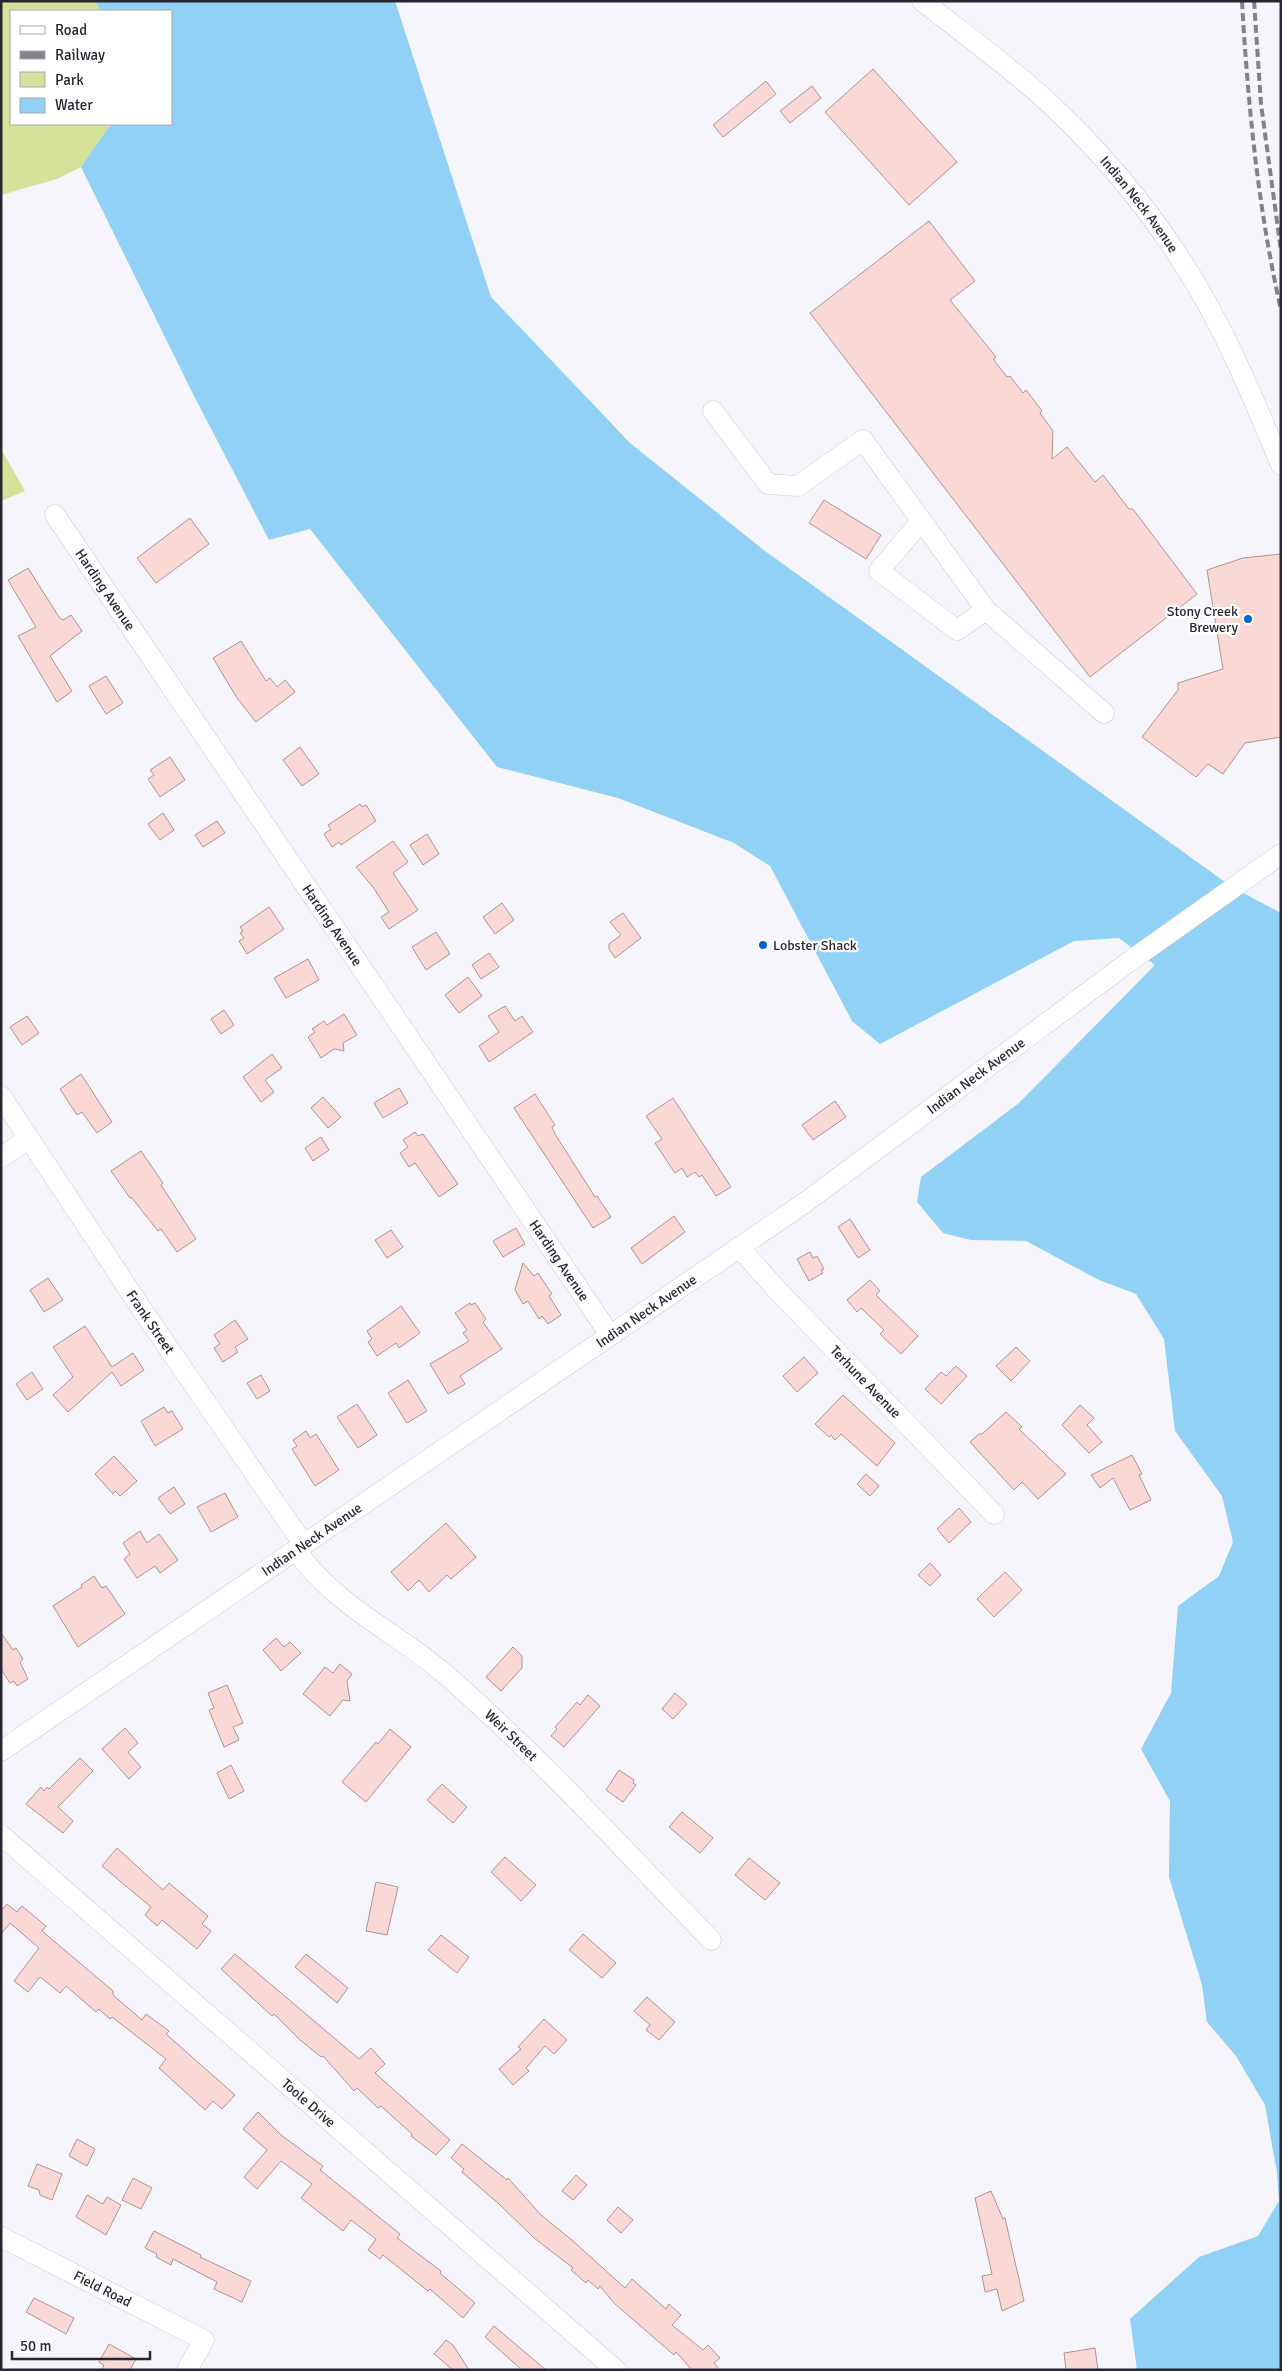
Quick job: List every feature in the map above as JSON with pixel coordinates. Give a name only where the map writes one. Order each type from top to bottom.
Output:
[{"type":"street","name":"Indian Neck Avenue","points":[[922,1],[1048,102],[1097,152],[1153,220],[1188,272],[1218,323],[1251,392],[1281,465]]},
{"type":"street","points":[[712,411],[768,484],[798,486],[863,440],[986,610],[1104,713]]},
{"type":"street","name":"Harding Avenue","points":[[55,515],[610,1335]]},
{"type":"street","points":[[921,521],[879,571],[957,630],[986,610]]},
{"type":"street","name":"Indian Neck Avenue","points":[[1,1751],[819,1192],[1130,961],[1274,859]]},
{"type":"street","name":"Frank Street","points":[[1,1096],[300,1547]]},
{"type":"street","points":[[1,1157],[29,1139]]},
{"type":"street","name":"Terhune Avenue","points":[[739,1248],[994,1514]]},
{"type":"street","name":"Weir Street","points":[[300,1547],[318,1578],[418,1652],[504,1728],[711,1940]]},
{"type":"street","name":"Toole Drive","points":[[1,1835],[616,2370]]},
{"type":"street","name":"Field Road","points":[[1,2237],[204,2340],[187,2370]]},
{"type":"green space","points":[[1,1],[95,1],[100,10],[10,10],[10,125],[110,125],[81,167],[57,179],[1,195]]},
{"type":"green space","points":[[1,449],[25,491],[1,501]]},
{"type":"water","points":[[95,1],[395,1],[491,297],[630,443],[765,551],[1232,887],[1281,913],[1281,2370],[1137,2370],[1130,2319],[1199,2257],[1258,2236],[1279,2201],[1277,2173],[1265,2105],[1236,2056],[1207,2022],[1202,1985],[1169,1877],[1170,1801],[1141,1749],[1171,1693],[1178,1606],[1219,1576],[1233,1542],[1222,1496],[1175,1431],[1164,1339],[1136,1294],[1099,1280],[1026,1241],[971,1240],[943,1233],[917,1202],[921,1177],[1019,1103],[1155,965],[1119,938],[1074,941],[880,1044],[852,1021],[770,866],[734,843],[618,798],[497,767],[310,529],[269,540],[193,394],[81,167],[110,125],[172,125],[172,10],[100,10]]},
{"type":"building","points":[[873,69],[957,162],[909,205],[825,112]]},
{"type":"building","points":[[766,81],[776,94],[723,137],[713,125]]},
{"type":"building","points":[[812,86],[821,98],[790,123],[780,111]]},
{"type":"building","points":[[929,221],[975,281],[950,300],[996,357],[993,359],[1007,377],[1010,376],[1023,393],[1026,390],[1042,411],[1040,413],[1053,431],[1052,459],[1067,447],[1095,482],[1103,475],[1129,509],[1133,509],[1197,594],[1090,677],[810,313]]},
{"type":"building","points":[[824,500],[881,535],[866,559],[809,523]]},
{"type":"building","points":[[190,518],[209,544],[156,583],[137,558]]},
{"type":"building","name":"Stony Creek Brewery","points":[[1281,554],[1281,737],[1245,743],[1223,774],[1208,764],[1196,777],[1142,737],[1178,690],[1178,683],[1223,669],[1207,570],[1243,558]]},
{"type":"building","points":[[28,568],[59,617],[63,620],[71,615],[82,631],[50,656],[72,691],[57,702],[18,636],[36,627],[8,580]]},
{"type":"building","points":[[241,641],[266,681],[270,678],[277,687],[285,680],[295,692],[256,722],[237,698],[213,658]]},
{"type":"building","points":[[106,676],[123,703],[106,714],[89,686]]},
{"type":"building","points":[[300,747],[319,774],[302,786],[283,760]]},
{"type":"building","points":[[170,757],[185,780],[160,797],[148,779],[154,775],[150,770]]},
{"type":"building","points":[[360,804],[362,807],[366,805],[376,821],[341,845],[339,842],[332,847],[324,834],[331,829],[328,825]]},
{"type":"building","points":[[163,813],[174,830],[160,840],[148,824]]},
{"type":"building","points":[[217,821],[225,833],[203,847],[195,835]]},
{"type":"building","points":[[427,834],[439,854],[423,865],[410,845]]},
{"type":"building","points":[[393,841],[408,862],[393,873],[418,910],[389,929],[381,917],[389,912],[373,887],[356,867]]},
{"type":"building","points":[[502,903],[514,920],[495,934],[483,917]]},
{"type":"building","points":[[269,907],[284,929],[247,954],[239,941],[244,938],[240,933],[243,931],[240,927]]},
{"type":"building","points":[[623,913],[641,938],[615,958],[609,949],[609,944],[621,935],[610,922]]},
{"type":"building","points":[[436,932],[450,954],[426,970],[412,947]]},
{"type":"building","points":[[489,953],[499,967],[481,979],[472,965]]},
{"type":"building","points":[[308,959],[319,980],[286,998],[274,978]]},
{"type":"building","points":[[468,977],[482,996],[459,1013],[445,995]]},
{"type":"building","points":[[505,1006],[515,1021],[522,1016],[533,1032],[489,1062],[479,1046],[499,1032],[488,1016]]},
{"type":"building","points":[[224,1010],[234,1025],[221,1034],[211,1019]]},
{"type":"building","points":[[344,1014],[357,1035],[343,1043],[344,1051],[334,1049],[321,1058],[308,1037],[315,1032],[312,1029],[324,1021],[327,1025]]},
{"type":"building","points":[[27,1016],[39,1033],[22,1045],[10,1027]]},
{"type":"building","points":[[272,1054],[282,1068],[265,1080],[274,1092],[261,1102],[243,1077]]},
{"type":"building","points":[[81,1074],[112,1122],[97,1133],[82,1112],[77,1115],[60,1089]]},
{"type":"building","points":[[399,1088],[408,1103],[383,1118],[374,1103]]},
{"type":"building","points":[[535,1094],[555,1125],[552,1127],[555,1134],[595,1197],[597,1196],[611,1217],[593,1228],[514,1108]]},
{"type":"building","points":[[323,1097],[341,1117],[328,1128],[311,1108]]},
{"type":"building","points":[[673,1098],[731,1187],[716,1196],[702,1175],[699,1177],[695,1172],[687,1177],[682,1168],[675,1173],[655,1143],[662,1139],[646,1116]]},
{"type":"building","points":[[835,1101],[846,1117],[813,1140],[802,1125]]},
{"type":"building","points":[[415,1132],[418,1136],[423,1134],[458,1184],[439,1197],[415,1163],[409,1167],[400,1153],[408,1147],[403,1140]]},
{"type":"building","points":[[321,1137],[329,1150],[313,1161],[305,1148]]},
{"type":"building","points":[[141,1151],[163,1183],[161,1185],[196,1239],[177,1252],[161,1229],[158,1231],[132,1198],[130,1198],[111,1171]]},
{"type":"building","points":[[674,1216],[685,1232],[642,1264],[631,1248]]},
{"type":"building","points":[[850,1219],[870,1250],[858,1258],[838,1227]]},
{"type":"building","points":[[516,1228],[525,1244],[503,1257],[493,1241]]},
{"type":"building","points":[[391,1230],[403,1247],[387,1258],[375,1240]]},
{"type":"building","points":[[810,1252],[813,1258],[817,1256],[824,1269],[821,1270],[823,1273],[809,1281],[797,1259]]},
{"type":"building","points":[[523,1263],[534,1276],[538,1273],[552,1294],[549,1296],[561,1315],[548,1324],[542,1316],[539,1319],[528,1301],[523,1304],[515,1290]]},
{"type":"building","points":[[48,1278],[63,1300],[44,1312],[30,1290]]},
{"type":"building","points":[[870,1280],[880,1291],[876,1295],[918,1336],[901,1354],[880,1334],[884,1330],[861,1308],[857,1312],[847,1300]]},
{"type":"building","points":[[470,1303],[471,1305],[475,1303],[486,1319],[483,1322],[502,1349],[460,1376],[465,1384],[448,1394],[430,1364],[469,1341],[463,1333],[467,1330],[455,1313]]},
{"type":"building","points":[[401,1306],[420,1333],[399,1348],[396,1343],[377,1356],[368,1342],[372,1339],[367,1331]]},
{"type":"building","points":[[235,1320],[248,1339],[235,1347],[238,1352],[223,1362],[214,1348],[220,1344],[214,1335]]},
{"type":"building","points":[[85,1326],[112,1367],[133,1353],[144,1370],[121,1386],[112,1372],[68,1412],[53,1395],[73,1377],[53,1347]]},
{"type":"building","points":[[1016,1347],[1030,1361],[1011,1381],[996,1366]]},
{"type":"building","points":[[804,1357],[818,1373],[797,1392],[783,1376]]},
{"type":"building","points":[[956,1366],[967,1376],[941,1404],[925,1389],[941,1372],[946,1376]]},
{"type":"building","points":[[32,1372],[43,1389],[27,1400],[16,1384]]},
{"type":"building","points":[[261,1375],[270,1391],[257,1399],[247,1383]]},
{"type":"building","points":[[408,1380],[427,1411],[407,1423],[388,1393]]},
{"type":"building","points":[[843,1395],[895,1443],[877,1466],[841,1434],[835,1440],[815,1424]]},
{"type":"building","points":[[357,1404],[377,1435],[358,1448],[337,1417]]},
{"type":"building","points":[[1080,1405],[1094,1418],[1087,1425],[1102,1442],[1089,1453],[1062,1425]]},
{"type":"building","points":[[164,1407],[168,1413],[172,1411],[183,1429],[155,1446],[141,1421]]},
{"type":"building","points":[[1006,1412],[1022,1427],[1019,1429],[1066,1474],[1038,1499],[1022,1482],[1014,1490],[970,1442],[979,1434],[982,1434]]},
{"type":"building","points":[[306,1431],[310,1438],[316,1434],[339,1470],[315,1486],[292,1449],[297,1446],[293,1440]]},
{"type":"building","points":[[1132,1455],[1142,1474],[1139,1475],[1151,1500],[1130,1510],[1113,1478],[1100,1488],[1091,1475]]},
{"type":"building","points":[[114,1456],[137,1481],[120,1496],[115,1491],[113,1494],[95,1474]]},
{"type":"building","points":[[866,1474],[879,1486],[870,1496],[857,1484]]},
{"type":"building","points":[[174,1487],[185,1504],[170,1514],[158,1498]]},
{"type":"building","points":[[225,1493],[238,1517],[211,1532],[197,1507]]},
{"type":"building","points":[[959,1508],[971,1522],[949,1543],[937,1529]]},
{"type":"building","points":[[446,1523],[476,1557],[451,1579],[447,1575],[429,1592],[419,1580],[408,1591],[391,1572]]},
{"type":"building","points":[[140,1531],[147,1543],[159,1534],[178,1560],[160,1573],[155,1566],[137,1578],[124,1559],[130,1554],[123,1543]]},
{"type":"building","points":[[930,1563],[941,1575],[930,1586],[918,1575]]},
{"type":"building","points":[[1005,1572],[1022,1590],[994,1617],[977,1599]]},
{"type":"building","points":[[94,1576],[102,1588],[106,1586],[125,1614],[78,1647],[53,1606],[82,1587],[81,1585]]},
{"type":"building","points":[[1,1633],[13,1650],[16,1648],[23,1659],[20,1662],[28,1679],[17,1686],[14,1681],[10,1683],[1,1669]]},
{"type":"building","points":[[276,1638],[284,1647],[290,1642],[301,1653],[281,1671],[263,1650]]},
{"type":"building","points":[[513,1647],[522,1656],[522,1668],[501,1691],[486,1677]]},
{"type":"building","points":[[340,1664],[352,1674],[347,1681],[350,1701],[343,1700],[330,1716],[303,1694],[325,1667],[333,1673]]},
{"type":"building","points":[[227,1685],[243,1723],[233,1727],[239,1740],[224,1747],[209,1710],[214,1708],[208,1693]]},
{"type":"building","points":[[675,1693],[687,1704],[673,1719],[662,1709]]},
{"type":"building","points":[[588,1695],[600,1706],[564,1747],[551,1736],[557,1729],[555,1727],[577,1702],[580,1705]]},
{"type":"building","points":[[125,1728],[138,1743],[128,1752],[141,1767],[129,1779],[102,1749]]},
{"type":"building","points":[[390,1729],[411,1747],[366,1802],[342,1782],[376,1742],[378,1744]]},
{"type":"building","points":[[80,1758],[93,1771],[58,1807],[73,1821],[63,1833],[26,1804],[41,1787],[44,1791],[47,1787],[49,1789]]},
{"type":"building","points":[[231,1765],[244,1791],[229,1799],[217,1773]]},
{"type":"building","points":[[619,1770],[634,1780],[633,1783],[636,1785],[623,1802],[606,1790]]},
{"type":"building","points":[[442,1784],[467,1807],[453,1823],[427,1800]]},
{"type":"building","points":[[682,1812],[713,1838],[700,1853],[669,1827]]},
{"type":"building","points":[[117,1848],[163,1890],[169,1883],[208,1916],[202,1924],[211,1931],[197,1949],[162,1920],[157,1926],[145,1915],[151,1907],[102,1866]]},
{"type":"building","points":[[505,1857],[536,1885],[521,1901],[491,1872]]},
{"type":"building","points":[[749,1858],[780,1883],[765,1900],[735,1875]]},
{"type":"building","points":[[376,1882],[398,1887],[387,1935],[366,1931]]},
{"type":"building","points":[[7,1904],[17,1912],[22,1906],[46,1926],[42,1931],[113,1991],[113,1995],[142,2020],[146,2014],[169,2031],[166,2034],[235,2095],[222,2109],[213,2101],[205,2110],[159,2068],[166,2059],[112,2017],[110,2019],[99,2009],[96,2012],[66,1986],[60,1993],[40,1977],[28,1992],[14,1981],[39,1948],[10,1923],[1,1934],[1,1911]]},
{"type":"building","points":[[583,1934],[616,1963],[602,1978],[569,1950]]},
{"type":"building","points":[[441,1935],[469,1957],[457,1973],[428,1950]]},
{"type":"building","points":[[235,1954],[359,2059],[371,2048],[385,2064],[375,2073],[450,2140],[436,2155],[411,2136],[412,2134],[381,2106],[378,2108],[357,2088],[354,2091],[323,2056],[321,2057],[299,2039],[274,2014],[272,2016],[221,1969]]},
{"type":"building","points":[[306,1954],[348,1988],[337,2003],[295,1967]]},
{"type":"building","points":[[647,1997],[675,2022],[659,2040],[646,2030],[650,2025],[634,2011]]},
{"type":"building","points":[[544,2019],[567,2040],[554,2054],[545,2046],[526,2068],[529,2071],[513,2085],[499,2069],[521,2049],[518,2047]]},
{"type":"building","points":[[258,2112],[281,2135],[323,2166],[320,2170],[400,2234],[397,2238],[441,2271],[440,2273],[475,2303],[463,2318],[430,2289],[428,2291],[383,2255],[380,2259],[368,2250],[376,2239],[351,2220],[343,2231],[301,2198],[312,2184],[281,2161],[257,2189],[244,2177],[267,2150],[243,2129]]},
{"type":"building","points":[[77,2139],[95,2149],[87,2166],[69,2156]]},
{"type":"building","points":[[462,2144],[507,2180],[508,2178],[541,2215],[625,2288],[632,2279],[666,2309],[669,2304],[681,2315],[672,2325],[703,2350],[708,2345],[720,2358],[714,2363],[720,2370],[692,2370],[676,2352],[674,2355],[615,2304],[600,2286],[598,2289],[588,2280],[586,2283],[571,2270],[573,2268],[534,2238],[462,2172],[464,2169],[451,2158]]},
{"type":"building","points":[[37,2164],[62,2174],[52,2200],[40,2195],[39,2190],[28,2186]]},
{"type":"building","points":[[576,2175],[587,2185],[573,2200],[562,2191]]},
{"type":"building","points":[[133,2178],[152,2188],[141,2209],[122,2200]]},
{"type":"building","points":[[991,2191],[1003,2219],[1005,2218],[1024,2301],[1002,2311],[997,2289],[985,2292],[982,2276],[992,2274],[975,2198]]},
{"type":"building","points":[[87,2195],[103,2204],[107,2197],[121,2205],[106,2235],[76,2217]]},
{"type":"building","points":[[618,2207],[633,2220],[621,2233],[607,2220]]},
{"type":"building","points":[[154,2231],[201,2255],[200,2257],[251,2281],[242,2302],[214,2289],[217,2282],[173,2259],[171,2265],[156,2257],[157,2254],[145,2248]]},
{"type":"building","points":[[34,2298],[74,2318],[66,2334],[26,2312]]},
{"type":"building","points":[[494,2326],[546,2370],[522,2370],[485,2337]]},
{"type":"building","points":[[446,2340],[453,2345],[469,2370],[453,2370],[434,2354]]},
{"type":"building","points":[[109,2344],[136,2359],[130,2370],[102,2370],[104,2365],[99,2362]]},
{"type":"building","points":[[1095,2348],[1098,2370],[1066,2370],[1064,2353]]},
{"type":"railway","points":[[1242,1],[1255,157],[1266,233],[1281,310]]},
{"type":"railway","points":[[1254,1],[1261,104],[1281,251]]},
{"type":"place","name":"Stony Creek Brewery","points":[[1248,619]]},
{"type":"place","name":"Lobster Shack","points":[[763,945]]}]
